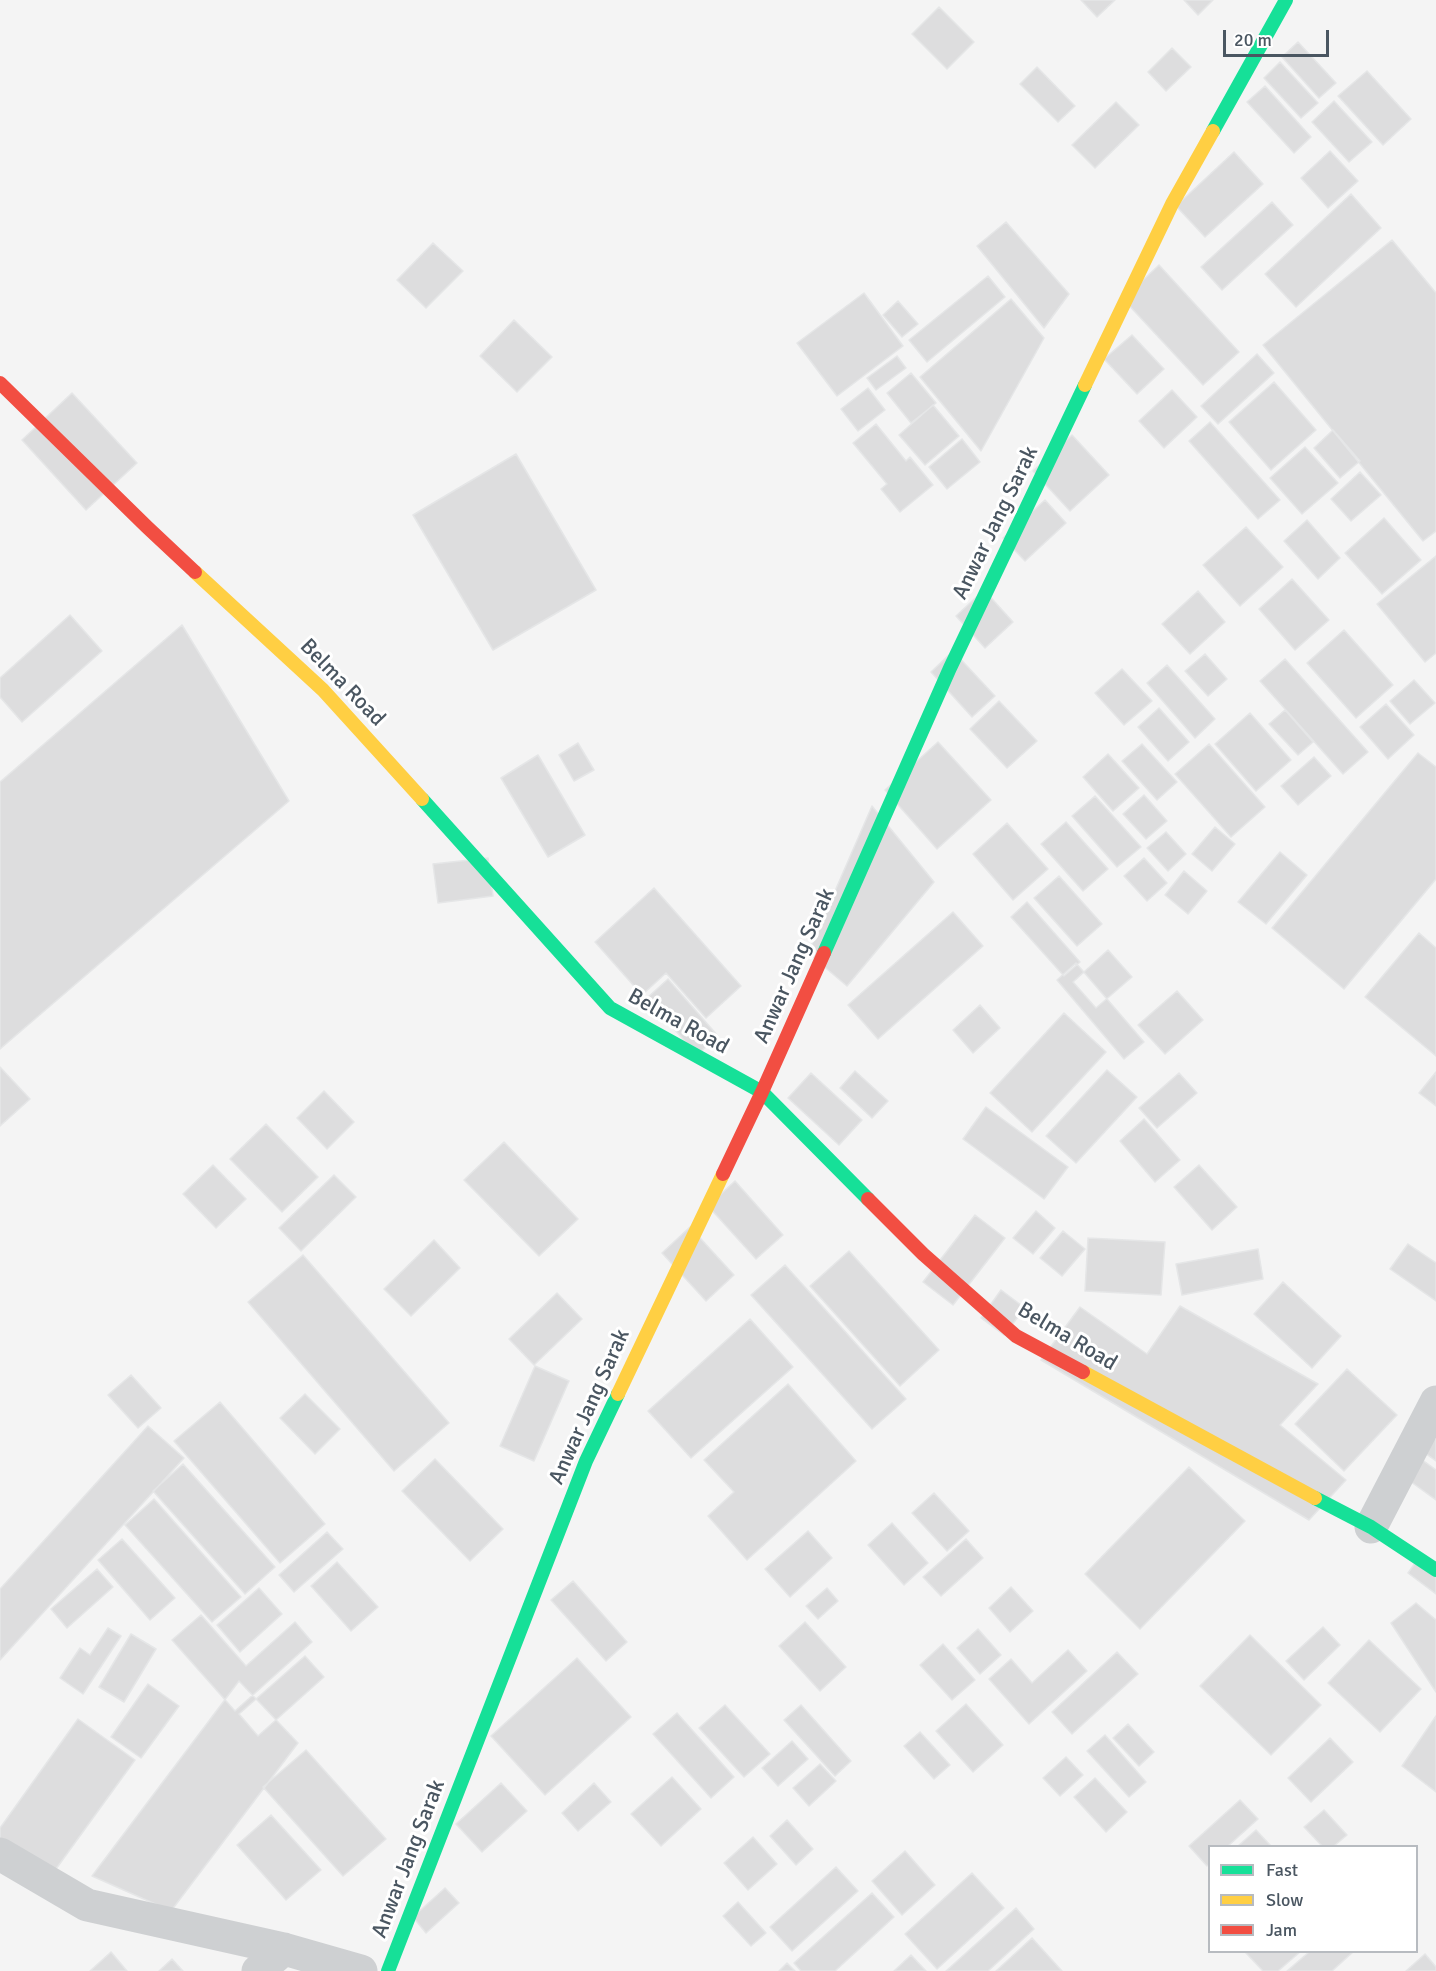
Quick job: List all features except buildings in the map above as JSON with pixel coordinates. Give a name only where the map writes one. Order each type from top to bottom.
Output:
[{"type":"main road","name":"Anwar Jang Sarak","points":[[388,1971],[586,1461],[762,1092],[950,668],[1167,215],[1286,0]]},
{"type":"main road","name":"Belma Road","points":[[0,383],[147,527],[323,690],[610,1008],[762,1092],[923,1254],[1016,1336],[1371,1527],[1436,1570]]},
{"type":"street","points":[[1371,1527],[1436,1402]]},
{"type":"street","points":[[0,1854],[87,1905],[284,1949],[361,1971]]},
{"type":"street","points":[[258,1971],[284,1949]]},
{"type":"traffic: fast","points":[[1213,131],[1286,0]]},
{"type":"traffic: fast","points":[[824,953],[950,668],[1085,385]]},
{"type":"traffic: fast","points":[[422,799],[610,1008],[762,1092],[868,1199]]},
{"type":"traffic: fast","points":[[388,1971],[586,1461],[618,1394]]},
{"type":"traffic: fast","points":[[1315,1498],[1371,1527],[1436,1570]]},
{"type":"traffic: slow","points":[[1085,385],[1172,204],[1213,131]]},
{"type":"traffic: slow","points":[[195,572],[323,690],[422,799]]},
{"type":"traffic: slow","points":[[618,1394],[723,1174]]},
{"type":"traffic: slow","points":[[1083,1372],[1315,1498]]},
{"type":"traffic: jam","points":[[0,383],[195,572]]},
{"type":"traffic: jam","points":[[723,1174],[824,953]]},
{"type":"traffic: jam","points":[[868,1199],[923,1254],[1016,1336],[1083,1372]]}]
